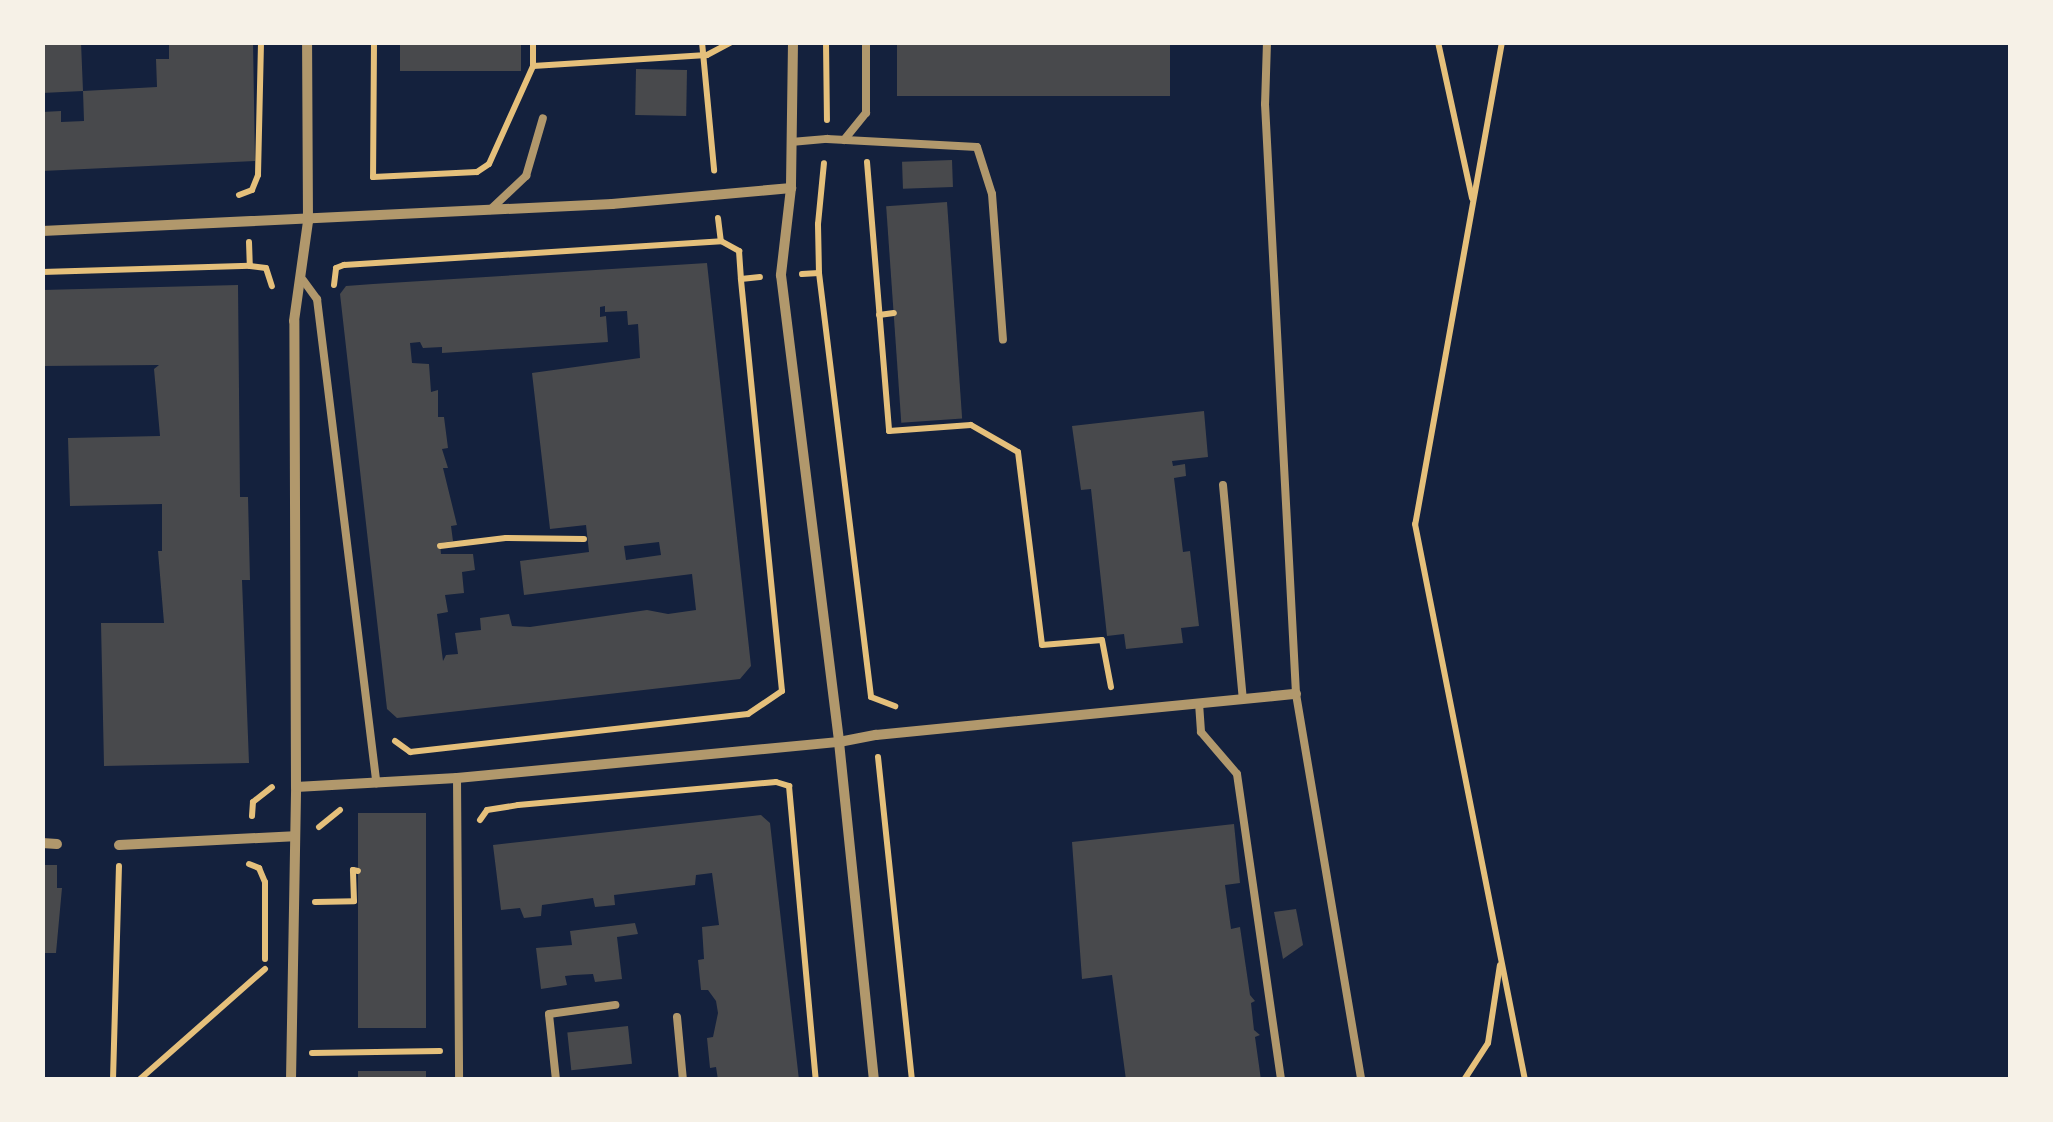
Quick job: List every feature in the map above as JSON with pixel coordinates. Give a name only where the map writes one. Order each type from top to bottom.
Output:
[{"type":"street","points":[[291,1080],[296,786],[294,321],[303,280],[308,221],[307,42]]},
{"type":"street","points":[[793,42],[791,188],[780,275],[839,742],[874,1080]]},
{"type":"street","points":[[42,231],[308,221],[791,188]]},
{"type":"street","points":[[296,786],[457,778],[1296,694]]},
{"type":"street","points":[[119,845],[294,836]]},
{"type":"street","points":[[42,843],[57,844]]},
{"type":"lane","points":[[844,140],[866,112],[866,42]]},
{"type":"lane","points":[[1267,42],[1264,104],[1296,694],[1361,1080]]},
{"type":"lane","points":[[490,210],[526,176],[543,118]]},
{"type":"lane","points":[[792,142],[844,140],[977,147],[992,194],[1003,340]]},
{"type":"lane","points":[[303,280],[317,299],[376,783]]},
{"type":"lane","points":[[1223,486],[1242,699]]},
{"type":"lane","points":[[1199,703],[1202,732],[1237,774],[1281,1080]]},
{"type":"lane","points":[[457,778],[459,1080]]},
{"type":"lane","points":[[556,1080],[549,1014],[615,1005]]},
{"type":"lane","points":[[677,1017],[683,1080]]},
{"type":"path","points":[[218,196],[252,190],[258,175],[261,42]]},
{"type":"path","points":[[373,177],[374,42]]},
{"type":"path","points":[[533,42],[533,66]]},
{"type":"path","points":[[702,42],[707,56],[716,195]]},
{"type":"path","points":[[1438,42],[1474,204]]},
{"type":"path","points":[[1502,42],[1415,524],[1525,1080]]},
{"type":"path","points":[[865,141],[889,431],[971,424],[1018,452],[1042,645],[1102,640],[1110,687]]},
{"type":"path","points":[[333,300],[336,268],[344,264],[721,241]]},
{"type":"path","points":[[42,272],[266,268],[274,302]]},
{"type":"path","points":[[819,273],[876,735],[912,1080]]},
{"type":"path","points":[[390,735],[410,752],[708,719],[748,714],[782,691],[741,279]]},
{"type":"path","points":[[878,315],[894,313]]},
{"type":"path","points":[[440,546],[506,538],[584,539]]},
{"type":"path","points":[[1092,688],[1128,685]]},
{"type":"path","points":[[870,697],[888,706],[904,706]]},
{"type":"path","points":[[250,838],[253,802],[277,776]]},
{"type":"path","points":[[457,845],[477,841],[480,821],[487,810],[776,782],[788,786],[816,1080]]},
{"type":"path","points":[[112,1080],[119,845]]},
{"type":"path","points":[[242,862],[259,868],[265,882],[264,988]]},
{"type":"path","points":[[314,902],[354,901],[353,870],[358,870]]},
{"type":"path","points":[[1464,1080],[1488,1043],[1501,958]]},
{"type":"path","points":[[139,1080],[264,969]]},
{"type":"path","points":[[291,1054],[459,1050]]},
{"type":"building","points":[[42,42],[81,42],[83,91],[42,93]]},
{"type":"building","points":[[169,42],[253,42],[255,161],[42,171],[42,112],[61,111],[61,122],[84,121],[83,91],[157,87],[156,59],[169,59]]},
{"type":"building","points":[[400,42],[521,42],[521,71],[400,71]]},
{"type":"building","points":[[897,42],[1170,42],[1170,96],[897,96]]},
{"type":"building","points":[[636,69],[687,70],[686,116],[635,115]]},
{"type":"building","points":[[952,160],[953,187],[903,189],[902,162]]},
{"type":"building","points":[[947,202],[962,418],[901,423],[886,206]]},
{"type":"building","points":[[707,263],[751,666],[740,679],[397,718],[387,709],[340,294],[346,286]],"holes":[[[605,306],[605,312],[627,311],[628,325],[638,324],[640,358],[532,373],[550,529],[586,525],[589,552],[520,561],[524,595],[692,574],[696,610],[668,614],[647,610],[530,627],[512,626],[509,614],[480,618],[481,630],[455,633],[458,654],[446,655],[443,661],[437,614],[448,612],[445,595],[464,593],[462,572],[475,570],[473,554],[441,554],[440,543],[453,541],[451,526],[457,525],[443,468],[448,468],[442,449],[448,448],[444,417],[438,417],[438,390],[431,392],[429,364],[412,363],[410,343],[420,342],[423,348],[442,347],[442,353],[608,342],[606,316],[600,317],[600,307]],[[659,542],[661,555],[626,560],[624,546]]]},
{"type":"building","points":[[238,285],[240,497],[248,497],[250,580],[242,580],[249,763],[104,766],[101,623],[164,623],[158,551],[162,551],[162,504],[70,506],[68,438],[160,436],[154,369],[159,365],[42,366],[42,290]]},
{"type":"building","points":[[1204,411],[1208,457],[1172,461],[1173,466],[1185,464],[1186,476],[1174,478],[1183,552],[1190,551],[1199,626],[1181,628],[1183,643],[1126,649],[1124,634],[1107,636],[1091,489],[1081,490],[1072,426]]},
{"type":"building","points":[[358,813],[426,813],[426,1028],[358,1028]]},
{"type":"building","points":[[761,815],[770,823],[799,1080],[718,1080],[716,1067],[710,1068],[707,1038],[713,1037],[718,1013],[708,990],[701,990],[698,960],[704,959],[702,927],[719,925],[712,873],[696,875],[695,885],[614,895],[615,905],[595,907],[593,898],[542,905],[541,916],[524,918],[520,908],[501,910],[493,845]]},
{"type":"building","points":[[1234,824],[1240,883],[1225,885],[1231,929],[1240,927],[1250,995],[1255,1001],[1251,1003],[1254,1030],[1260,1035],[1255,1037],[1261,1080],[1126,1080],[1112,975],[1082,979],[1072,842]]},
{"type":"building","points":[[42,865],[57,865],[57,888],[62,888],[56,953],[42,953]]},
{"type":"building","points":[[1296,909],[1303,945],[1283,959],[1274,912]]},
{"type":"building","points":[[635,923],[638,934],[617,937],[622,979],[595,982],[593,974],[565,976],[567,985],[541,989],[536,948],[572,945],[570,931]]},
{"type":"building","points":[[628,1026],[632,1064],[571,1070],[567,1032]]},
{"type":"building","points":[[358,1071],[426,1071],[426,1080],[358,1080]]}]
